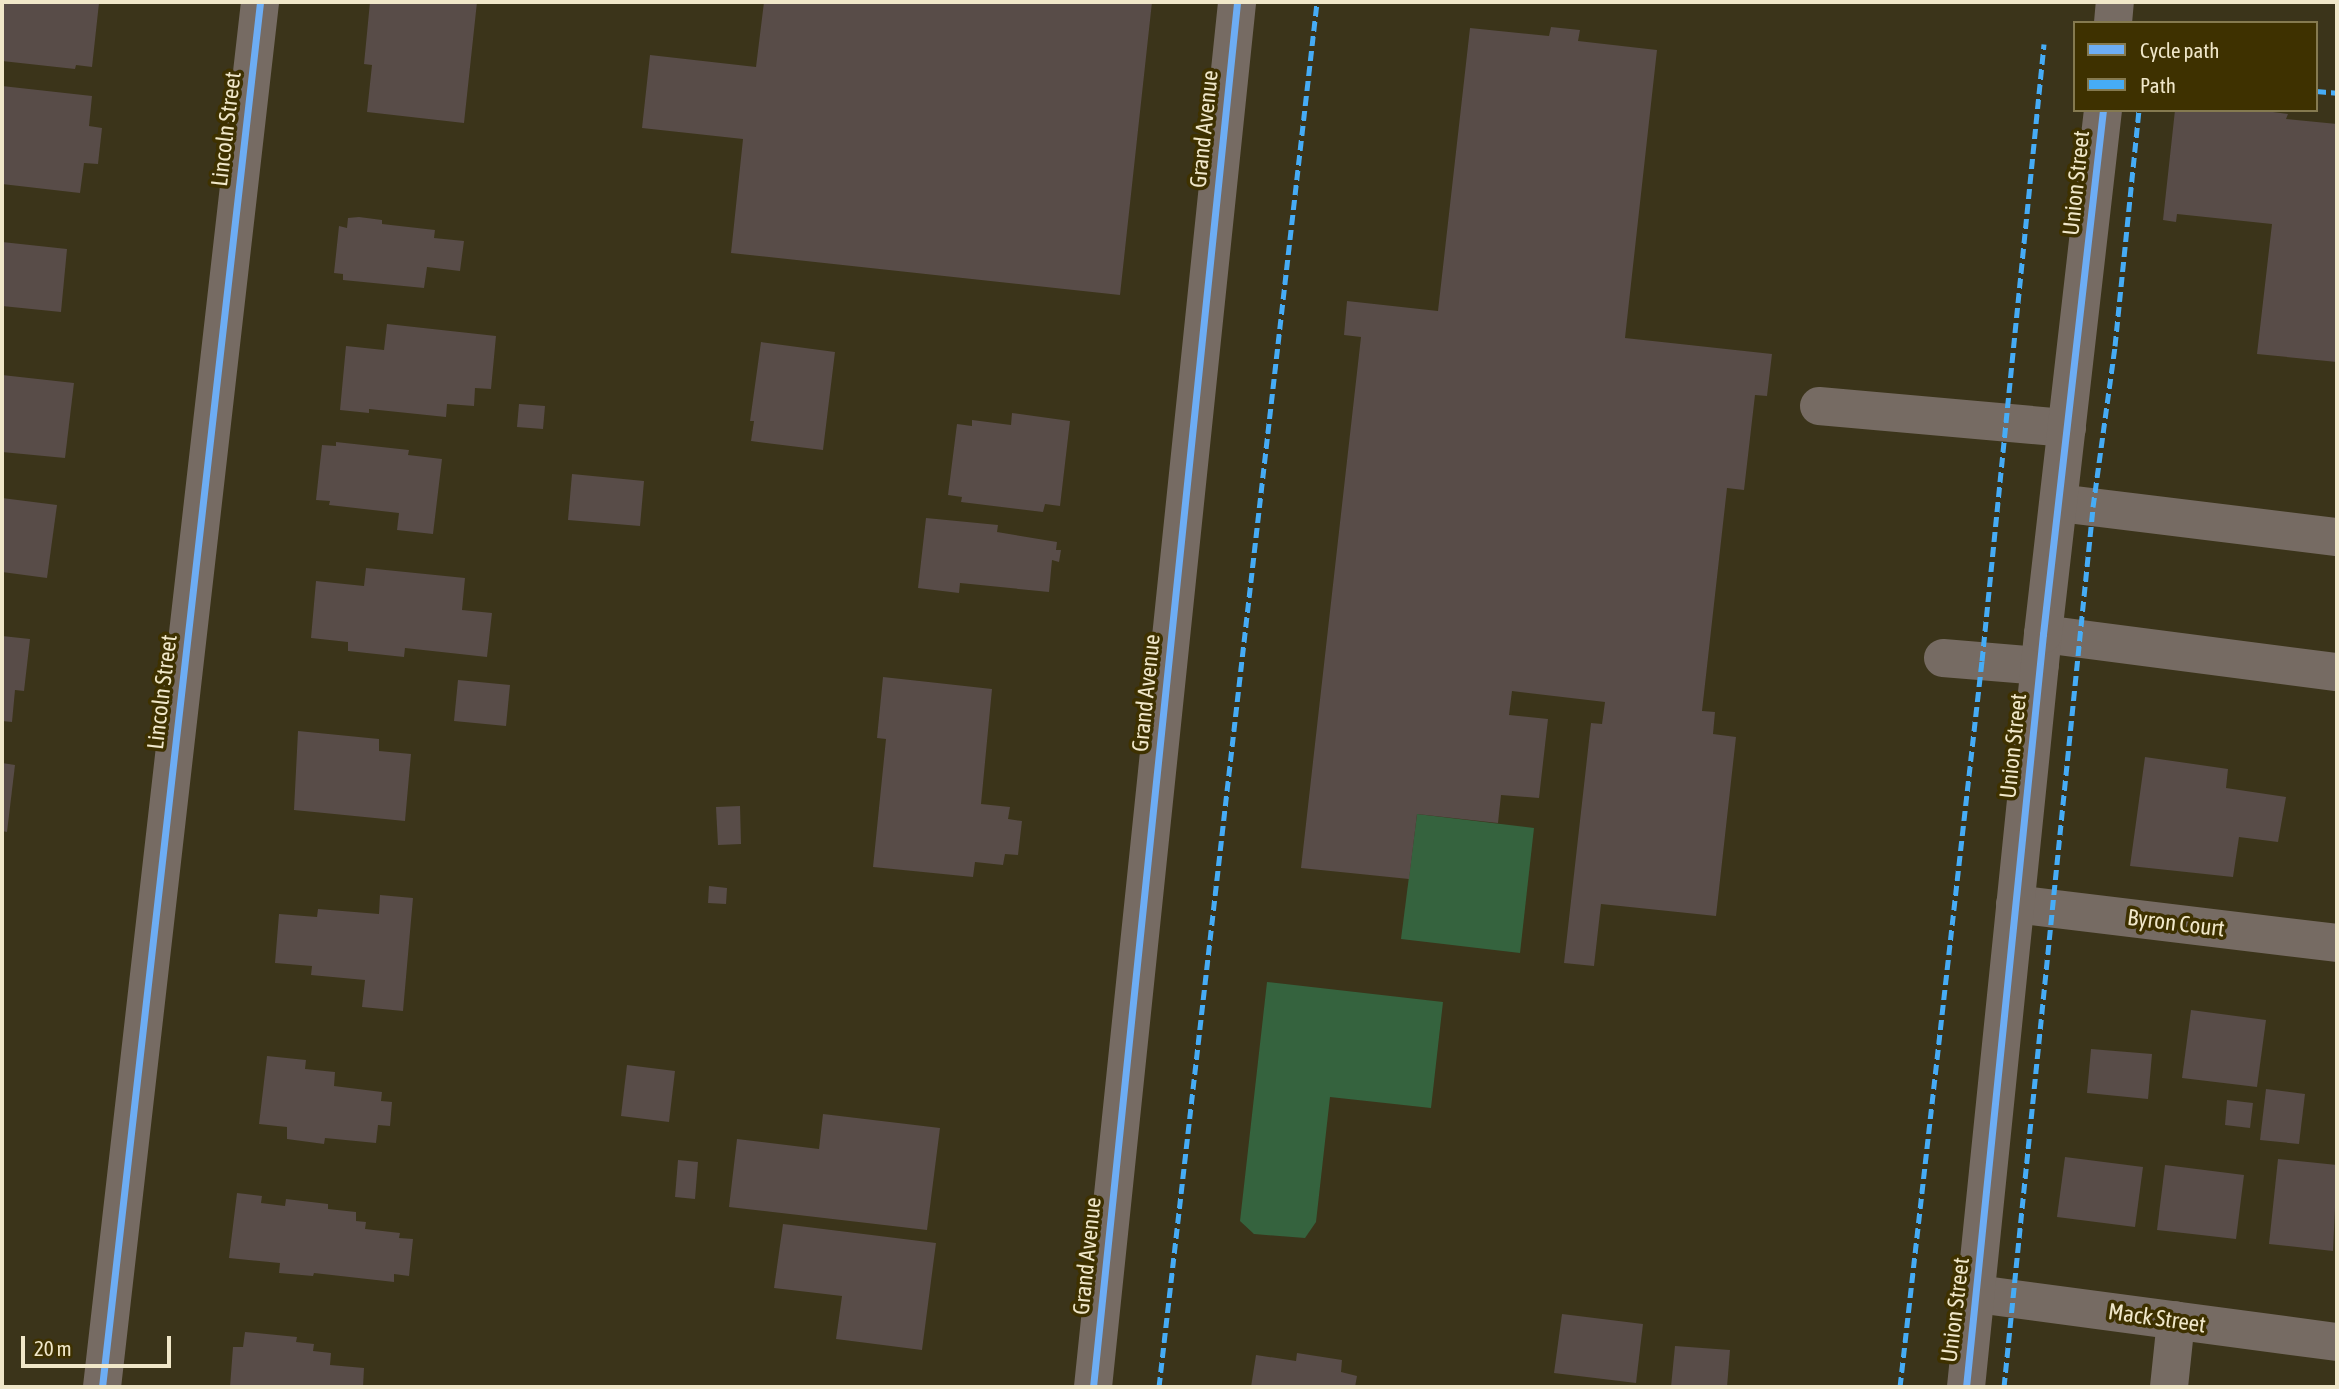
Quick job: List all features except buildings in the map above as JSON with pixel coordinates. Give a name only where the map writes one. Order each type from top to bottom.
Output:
[{"type":"street","name":"Lincoln Street","points":[[102,1387],[260,2]]},
{"type":"street","name":"Grand Avenue","points":[[1093,1387],[1237,2]]},
{"type":"street","points":[[2113,21],[2115,2]]},
{"type":"street","name":"Union Street","points":[[1966,1387],[2042,650],[2103,112]]},
{"type":"street","points":[[1819,407],[2067,428]]},
{"type":"street","points":[[2059,503],[2337,537]]},
{"type":"street","points":[[1943,658],[2042,650],[2337,672]]},
{"type":"street","name":"Byron Court","points":[[2015,904],[2337,943]]},
{"type":"street","name":"Mack Street","points":[[1977,1294],[2337,1342]]},
{"type":"street","points":[[2169,1387],[2175,1320]]},
{"type":"green space","points":[[1417,814],[1534,828],[1520,953],[1401,939]]},
{"type":"green space","points":[[1267,982],[1443,1002],[1431,1108],[1330,1097],[1316,1222],[1305,1238],[1254,1234],[1240,1221]]},
{"type":"marked path","points":[[1159,1387],[1317,2]]},
{"type":"marked path","points":[[1900,1387],[1982,661],[2044,44]]},
{"type":"marked path","points":[[2318,91],[2337,93]]},
{"type":"marked path","points":[[2004,1387],[2093,507],[2115,346],[2139,112]]},
{"type":"cycle path","points":[[102,1387],[260,2]]},
{"type":"cycle path","points":[[1093,1387],[1237,2]]},
{"type":"cycle path","points":[[1966,1387],[2043,634],[2103,112]]}]
